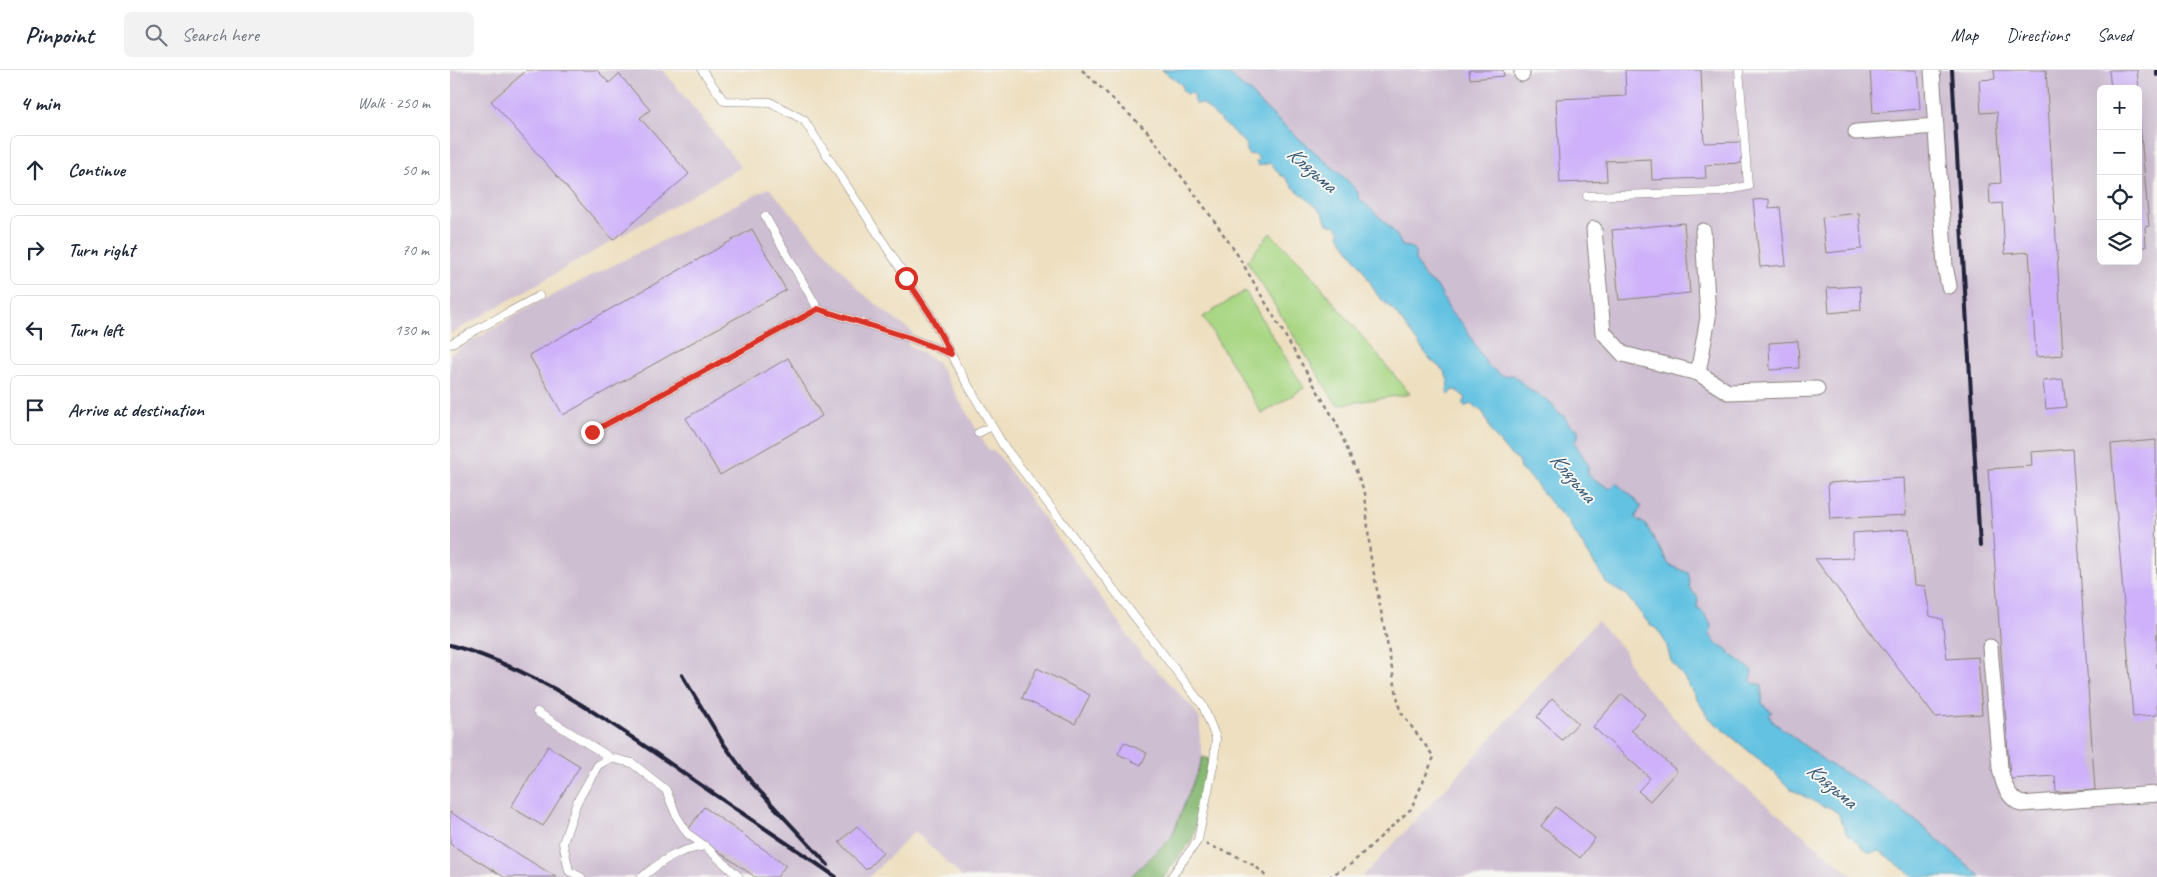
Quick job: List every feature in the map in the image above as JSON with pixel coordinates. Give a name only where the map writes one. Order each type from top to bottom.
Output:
[{"type":"street","points":[[1932,70],[1945,266],[1948,286]]},
{"type":"street","points":[[1856,132],[1936,126]]},
{"type":"street","points":[[1594,229],[1603,332],[1623,354],[1698,373],[1728,392],[1816,388]]},
{"type":"street","points":[[1698,373],[1708,318],[1703,231]]},
{"type":"street","points":[[1990,647],[2000,768],[2002,779],[2012,800],[2021,804],[2157,794]]},
{"type":"lane","points":[[702,70],[724,101],[770,102],[804,120],[930,314],[1003,445],[1105,576],[1202,706],[1216,738],[1214,761],[1203,806],[1198,840],[1171,877]]},
{"type":"lane","points":[[1587,196],[1719,192],[1748,186],[1739,70]]},
{"type":"lane","points":[[765,216],[818,309],[910,338],[951,354]]},
{"type":"lane","points":[[450,344],[539,296]]},
{"type":"lane","points":[[592,432],[818,309]]},
{"type":"lane","points":[[978,433],[992,426]]},
{"type":"lane","points":[[537,712],[611,758],[632,763],[666,790],[677,817],[688,834],[705,846],[739,877]]},
{"type":"lane","points":[[581,877],[569,871],[563,843],[577,802],[598,765],[611,758]]},
{"type":"lane","points":[[642,877],[666,858],[686,849],[705,846]]},
{"type":"path","points":[[1082,70],[1147,131],[1237,254],[1337,424],[1365,493],[1370,553],[1400,711],[1434,757],[1411,808],[1351,864],[1329,877]]},
{"type":"path","points":[[1198,840],[1250,864],[1261,870],[1266,877]]},
{"type":"shaded area","points":[[450,70],[663,70],[741,167],[450,334]]},
{"type":"shaded area","points":[[1223,70],[2157,70],[2157,877],[1981,877],[1916,821],[1876,791],[1826,762],[1772,721],[1762,704],[1762,685],[1751,681],[1752,670],[1712,638],[1710,635],[1712,630],[1697,609],[1694,591],[1689,587],[1684,572],[1669,565],[1646,525],[1634,518],[1641,507],[1622,487],[1610,489],[1587,475],[1588,464],[1574,442],[1574,426],[1569,424],[1563,415],[1559,414],[1549,401],[1543,396],[1535,394],[1513,375],[1503,376],[1488,366],[1470,337],[1451,313],[1437,286],[1425,278],[1422,270],[1402,246],[1397,236],[1360,199],[1357,191],[1346,179],[1279,121],[1251,92],[1244,89],[1232,76]]},
{"type":"shaded area","points":[[769,188],[861,292],[913,332],[907,344],[937,362],[988,449],[997,453],[1142,655],[1192,707],[1200,719],[1200,740],[1203,757],[1171,838],[1130,877],[962,877],[915,831],[869,877],[450,877],[450,354],[539,302]]},
{"type":"shaded area","points":[[1597,621],[1623,649],[1634,674],[1716,763],[1854,877],[1362,877],[1446,788]]},
{"type":"green space","points":[[1270,233],[1301,263],[1410,394],[1337,405],[1247,261]]},
{"type":"green space","points":[[1245,291],[1304,388],[1262,414],[1203,317]]},
{"type":"green space","points":[[1203,757],[1209,759],[1193,838],[1164,877],[1130,877],[1171,838]]},
{"type":"water","name":"Клязьма","points":[[1162,70],[1223,70],[1251,92],[1279,121],[1346,179],[1357,191],[1360,199],[1387,224],[1397,236],[1402,246],[1409,247],[1415,251],[1415,260],[1425,278],[1437,286],[1451,313],[1462,323],[1488,366],[1503,376],[1513,375],[1530,390],[1549,401],[1569,424],[1578,430],[1578,437],[1574,442],[1588,464],[1588,475],[1610,489],[1616,483],[1634,498],[1641,507],[1635,518],[1646,525],[1669,565],[1688,573],[1689,587],[1698,598],[1697,609],[1702,611],[1711,624],[1710,635],[1716,643],[1728,650],[1752,670],[1751,681],[1753,683],[1762,685],[1762,704],[1772,712],[1769,715],[1772,721],[1826,762],[1876,791],[1916,821],[1981,877],[1914,877],[1880,851],[1869,853],[1846,832],[1838,813],[1789,788],[1775,773],[1708,717],[1683,676],[1671,661],[1666,643],[1657,629],[1650,625],[1626,595],[1607,584],[1567,520],[1552,505],[1532,479],[1520,469],[1518,459],[1510,455],[1492,433],[1483,412],[1470,404],[1464,407],[1463,403],[1466,398],[1456,390],[1453,390],[1449,395],[1447,393],[1448,380],[1444,371],[1430,359],[1394,311],[1378,296],[1360,265],[1339,235],[1340,231],[1336,226],[1327,224],[1323,213],[1291,185],[1285,177],[1280,175],[1271,163],[1258,166],[1256,162],[1259,159],[1256,155],[1248,154],[1245,148],[1247,145],[1202,103],[1196,104],[1192,93],[1186,94],[1182,90],[1183,86]]},
{"type":"building","points":[[527,70],[597,70],[609,83],[619,74],[650,110],[640,118],[689,174],[613,240],[491,101]]},
{"type":"building","points":[[1469,70],[1503,70],[1504,76],[1470,79]]},
{"type":"building","points":[[1625,70],[1701,70],[1704,143],[1742,142],[1742,163],[1705,165],[1706,178],[1652,180],[1651,159],[1606,161],[1607,181],[1560,183],[1556,99],[1626,96]]},
{"type":"building","points":[[1870,70],[1917,70],[1920,109],[1873,113]]},
{"type":"building","points":[[1994,70],[2046,70],[2063,355],[2036,357],[2029,252],[2005,254],[2002,203],[1990,204],[1989,184],[2001,183],[1997,112],[1981,113],[1979,80],[1995,79]]},
{"type":"building","points":[[2109,70],[2137,70],[2139,85],[2111,85]]},
{"type":"building","points":[[2142,146],[2149,226],[2145,227],[2146,247],[2142,247]]},
{"type":"building","points":[[1769,199],[1769,208],[1780,207],[1786,265],[1760,267],[1753,200]]},
{"type":"building","points":[[1859,213],[1862,249],[1826,253],[1822,217]]},
{"type":"building","points":[[1684,223],[1690,293],[1619,300],[1612,230]]},
{"type":"building","points":[[752,229],[786,290],[563,415],[529,355]]},
{"type":"building","points":[[1860,286],[1861,310],[1829,313],[1827,288]]},
{"type":"building","points":[[1798,341],[1799,368],[1770,370],[1769,343]]},
{"type":"building","points":[[788,358],[822,416],[720,475],[686,418]]},
{"type":"building","points":[[2063,379],[2066,407],[2046,409],[2043,381]]},
{"type":"building","points":[[2156,440],[2157,715],[2133,717],[2111,444]]},
{"type":"building","points":[[2072,449],[2095,790],[2056,792],[2055,776],[2010,779],[1988,469],[2032,466],[2031,452]]},
{"type":"building","points":[[1904,478],[1906,515],[1830,519],[1828,483]]},
{"type":"building","points":[[1909,529],[1914,585],[1925,586],[1930,616],[1942,619],[1947,659],[1978,657],[1982,714],[1935,717],[1815,559],[1853,558],[1853,533]]},
{"type":"building","points":[[1037,668],[1090,695],[1075,724],[1022,698]]},
{"type":"building","points":[[1622,694],[1645,714],[1631,730],[1677,771],[1650,801],[1638,791],[1650,778],[1593,727]]},
{"type":"building","points":[[1552,699],[1578,723],[1562,740],[1537,717]]},
{"type":"building","points":[[1124,742],[1147,753],[1141,765],[1118,754]]},
{"type":"building","points":[[548,746],[580,766],[543,826],[511,807]]},
{"type":"building","points":[[704,807],[786,865],[777,877],[755,877],[688,830]]},
{"type":"building","points":[[1556,807],[1595,838],[1580,858],[1541,826]]},
{"type":"building","points":[[450,812],[556,877],[504,877],[450,844]]},
{"type":"building","points":[[857,826],[883,853],[866,870],[839,842]]},
{"type":"railway","points":[[1952,70],[1980,546]]},
{"type":"railway","points":[[2157,70],[2157,75]]},
{"type":"railway","points":[[450,645],[482,655],[513,668],[573,699],[836,877]]},
{"type":"railway","points":[[682,675],[723,743],[752,783],[828,865]]},
{"type":"route","points":[[592,432],[818,309],[833,316],[910,338],[951,354],[930,314],[906,278]]}]
